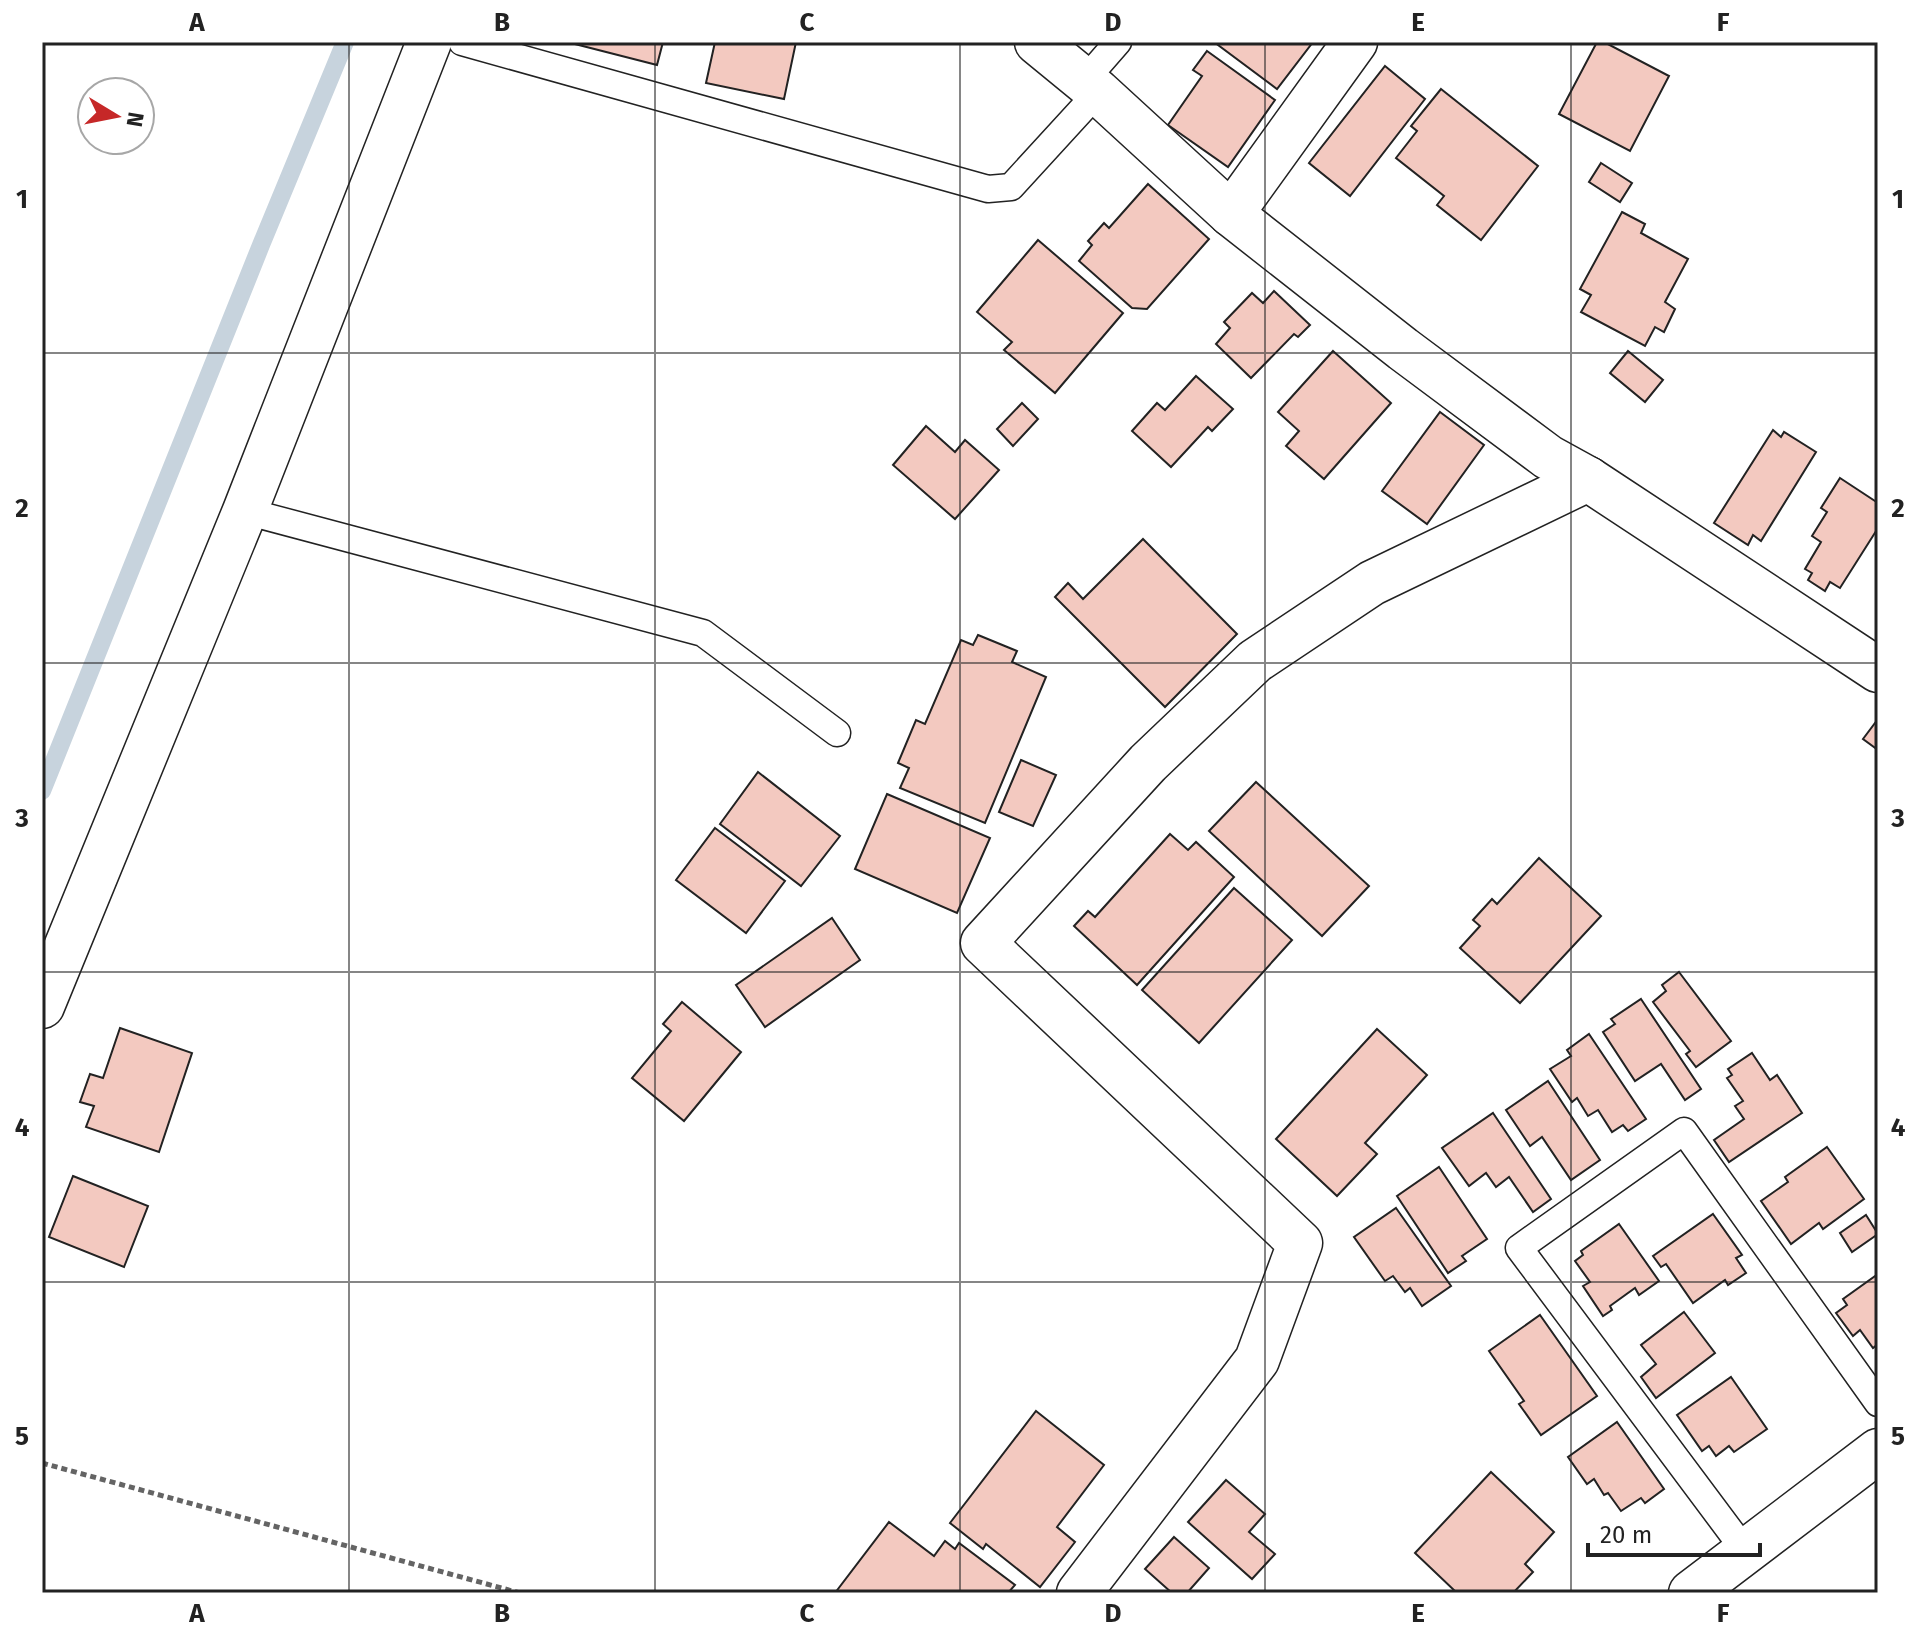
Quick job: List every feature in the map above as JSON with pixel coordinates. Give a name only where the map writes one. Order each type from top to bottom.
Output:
[{"type":"street","points":[[42,1006],[53,947],[245,511],[429,42]]},
{"type":"street","points":[[1037,42],[1091,86],[1231,214],[1403,349],[1548,457],[1588,479],[1878,670]]},
{"type":"street","points":[[1231,214],[1355,42]]},
{"type":"street","points":[[1079,1593],[1257,1360],[1300,1243],[983,943],[1148,763],[1255,661],[1372,583],[1588,479]]},
{"type":"street","points":[[1691,1593],[1878,1451]]},
{"type":"lane","points":[[462,42],[988,189],[1011,187],[1091,86],[1118,42]]},
{"type":"lane","points":[[245,511],[703,633],[837,733]]},
{"type":"lane","points":[[1746,1552],[1519,1248],[1684,1131],[1878,1403]]},
{"type":"path","points":[[42,1463],[520,1593]]},
{"type":"building","points":[[567,42],[663,42],[657,65]]},
{"type":"building","points":[[715,42],[796,42],[784,99],[706,83]]},
{"type":"building","points":[[1214,42],[1313,42],[1277,89]]},
{"type":"building","points":[[1597,42],[1604,42],[1669,76],[1630,151],[1559,114]]},
{"type":"building","points":[[1207,51],[1275,100],[1228,167],[1168,125],[1202,76],[1193,70]]},
{"type":"building","points":[[1385,66],[1425,99],[1350,196],[1309,163]]},
{"type":"building","points":[[1441,89],[1538,166],[1481,240],[1437,205],[1444,196],[1396,158],[1417,131],[1411,126]]},
{"type":"building","points":[[1601,163],[1632,183],[1620,202],[1589,182]]},
{"type":"building","points":[[1148,184],[1209,239],[1147,309],[1132,308],[1079,261],[1092,245],[1088,241],[1104,223],[1109,228]]},
{"type":"building","points":[[1622,212],[1645,224],[1641,233],[1688,259],[1665,302],[1675,309],[1664,332],[1655,327],[1645,346],[1581,312],[1591,295],[1580,289]]},
{"type":"building","points":[[1038,240],[1123,313],[1055,393],[1004,350],[1012,342],[977,312]]},
{"type":"building","points":[[1274,291],[1310,325],[1298,337],[1294,334],[1251,378],[1216,344],[1230,328],[1224,322],[1252,293],[1263,303]]},
{"type":"building","points":[[1333,351],[1391,403],[1324,479],[1286,446],[1299,431],[1278,412]]},
{"type":"building","points":[[1628,351],[1663,380],[1645,402],[1610,373]]},
{"type":"building","points":[[1196,376],[1233,409],[1212,431],[1208,427],[1171,467],[1132,431],[1157,403],[1165,410]]},
{"type":"building","points":[[1022,403],[1038,419],[1013,446],[997,429]]},
{"type":"building","points":[[1440,412],[1484,445],[1427,524],[1382,491]]},
{"type":"building","points":[[926,426],[955,452],[965,440],[999,470],[955,519],[893,465]]},
{"type":"building","points":[[1773,430],[1781,437],[1784,432],[1816,452],[1761,541],[1753,535],[1748,545],[1714,523]]},
{"type":"building","points":[[1840,478],[1878,503],[1878,528],[1840,588],[1830,582],[1825,591],[1808,580],[1812,573],[1805,569],[1821,542],[1812,536],[1827,512],[1821,508]]},
{"type":"building","points":[[1143,539],[1237,634],[1165,707],[1055,597],[1068,583],[1083,599]]},
{"type":"building","points":[[978,635],[1017,651],[1012,662],[1046,677],[985,823],[900,788],[909,768],[898,763],[916,720],[925,724],[961,640],[973,645]]},
{"type":"building","points":[[1878,719],[1878,750],[1863,739]]},
{"type":"building","points":[[1021,760],[1056,775],[1033,826],[999,812]]},
{"type":"building","points":[[758,772],[840,836],[801,886],[720,824]]},
{"type":"building","points":[[1256,782],[1369,886],[1322,936],[1209,831]]},
{"type":"building","points":[[887,794],[990,838],[957,913],[855,869]]},
{"type":"building","points":[[715,828],[785,881],[746,933],[676,880]]},
{"type":"building","points":[[1170,834],[1188,850],[1196,842],[1234,877],[1137,985],[1074,926],[1088,911],[1095,917]]},
{"type":"building","points":[[1539,858],[1601,916],[1520,1003],[1460,948],[1480,926],[1473,920],[1492,899],[1497,904]]},
{"type":"building","points":[[1234,888],[1292,940],[1199,1043],[1142,990]]},
{"type":"building","points":[[832,918],[860,960],[765,1027],[736,985]]},
{"type":"building","points":[[1679,972],[1731,1041],[1696,1067],[1686,1054],[1690,1051],[1653,1002],[1666,991],[1662,985]]},
{"type":"building","points":[[1641,999],[1701,1089],[1685,1100],[1661,1064],[1635,1081],[1603,1032],[1615,1024],[1611,1019]]},
{"type":"building","points":[[682,1002],[741,1052],[684,1121],[632,1078],[671,1031],[663,1024]]},
{"type":"building","points":[[120,1028],[192,1053],[159,1152],[86,1127],[94,1106],[80,1102],[90,1074],[103,1078]]},
{"type":"building","points":[[1377,1029],[1427,1075],[1365,1143],[1377,1154],[1337,1196],[1276,1139]]},
{"type":"building","points":[[1589,1034],[1646,1119],[1628,1131],[1623,1125],[1612,1132],[1598,1110],[1588,1116],[1577,1098],[1572,1102],[1550,1069],[1571,1056],[1567,1050]]},
{"type":"building","points":[[1752,1053],[1770,1080],[1777,1075],[1802,1113],[1729,1162],[1714,1140],[1744,1119],[1735,1106],[1743,1101],[1727,1078],[1732,1075],[1728,1069]]},
{"type":"building","points":[[1548,1081],[1600,1160],[1571,1180],[1542,1137],[1530,1146],[1506,1110]]},
{"type":"building","points":[[1493,1113],[1551,1199],[1533,1212],[1509,1177],[1496,1187],[1486,1173],[1469,1186],[1442,1148]]},
{"type":"building","points":[[1827,1147],[1864,1199],[1823,1229],[1819,1223],[1791,1244],[1761,1201],[1788,1182],[1785,1177]]},
{"type":"building","points":[[1439,1167],[1487,1239],[1462,1256],[1466,1261],[1448,1273],[1397,1196]]},
{"type":"building","points":[[73,1176],[148,1206],[124,1267],[49,1237]]},
{"type":"building","points":[[1396,1208],[1451,1286],[1422,1306],[1410,1288],[1405,1292],[1393,1276],[1385,1281],[1354,1237]]},
{"type":"building","points":[[1713,1214],[1742,1255],[1736,1258],[1746,1273],[1728,1285],[1725,1280],[1693,1303],[1666,1264],[1661,1267],[1653,1256]]},
{"type":"building","points":[[1866,1215],[1878,1234],[1852,1252],[1840,1233]]},
{"type":"building","points":[[1619,1224],[1659,1281],[1639,1295],[1635,1288],[1610,1306],[1612,1310],[1603,1316],[1583,1286],[1590,1282],[1575,1261],[1583,1255],[1581,1251]]},
{"type":"building","points":[[1878,1274],[1878,1344],[1873,1348],[1860,1330],[1853,1336],[1836,1313],[1847,1305],[1843,1299]]},
{"type":"building","points":[[1684,1312],[1715,1353],[1656,1398],[1641,1377],[1656,1364],[1641,1345]]},
{"type":"building","points":[[1540,1315],[1597,1396],[1541,1435],[1519,1404],[1524,1401],[1489,1351]]},
{"type":"building","points":[[1731,1377],[1767,1429],[1734,1452],[1729,1446],[1716,1456],[1709,1446],[1702,1451],[1677,1415]]},
{"type":"building","points":[[1036,1411],[1104,1465],[1057,1527],[1075,1542],[1040,1587],[986,1544],[983,1549],[950,1523]]},
{"type":"building","points":[[1617,1422],[1664,1489],[1645,1503],[1641,1498],[1621,1511],[1608,1493],[1604,1495],[1594,1479],[1587,1484],[1568,1457]]},
{"type":"building","points":[[1491,1472],[1554,1532],[1525,1564],[1533,1572],[1513,1593],[1457,1593],[1415,1553]]},
{"type":"building","points":[[1226,1480],[1265,1514],[1249,1532],[1275,1554],[1252,1579],[1188,1522]]},
{"type":"building","points":[[889,1522],[934,1556],[945,1541],[955,1549],[959,1543],[1015,1585],[1008,1593],[835,1593]]},
{"type":"building","points":[[1174,1537],[1209,1568],[1187,1593],[1172,1593],[1145,1569]]},
{"type":"waterway","points":[[42,791],[345,42]]}]
